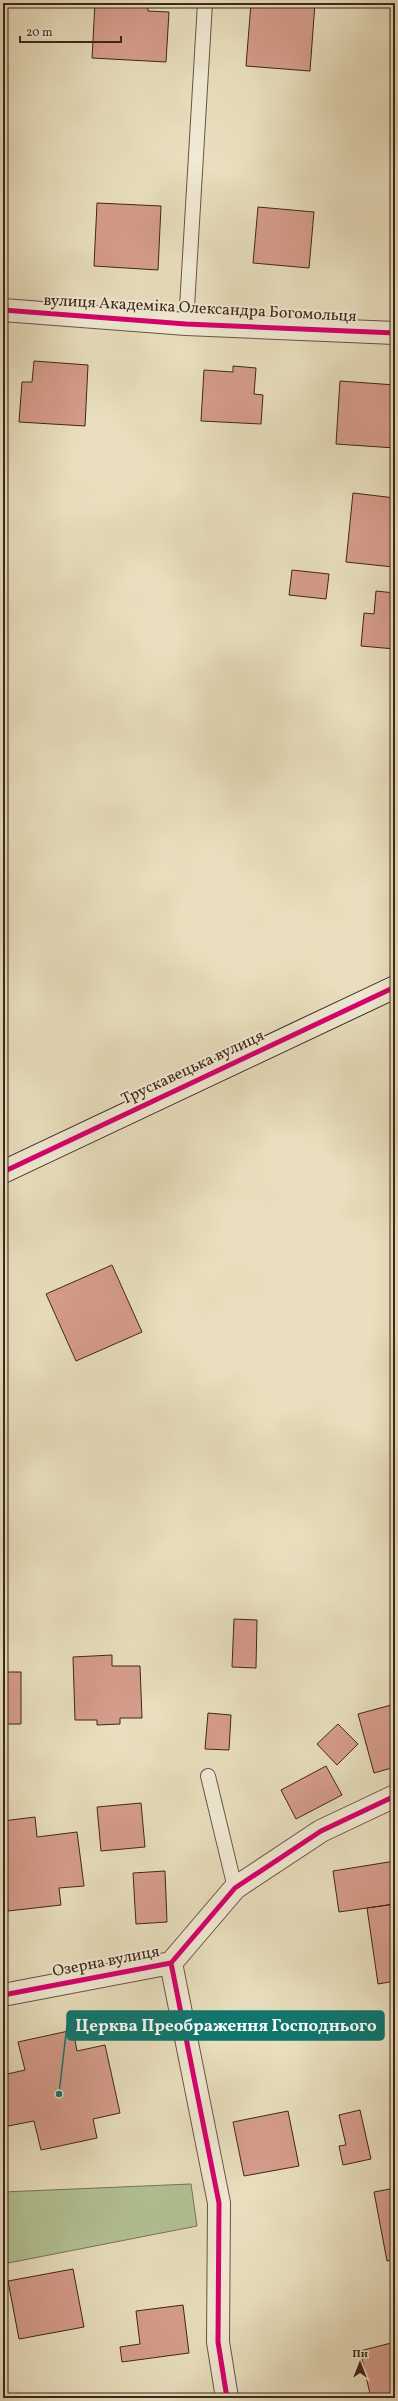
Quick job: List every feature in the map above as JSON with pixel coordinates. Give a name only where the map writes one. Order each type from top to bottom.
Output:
[{"type":"street","name":"вулиця Академіка Олександра Богомольця","points":[[3,310],[186,324],[395,332]]},
{"type":"street","name":"Трускавецька вулиця","points":[[3,1172],[395,987]]},
{"type":"street","name":"Озерна вулиця","points":[[3,1995],[170,1962],[235,1888],[321,1832],[395,1796]]},
{"type":"street","points":[[170,1962],[219,2203],[218,2342],[227,2398]]},
{"type":"lane","points":[[186,324],[205,3]]},
{"type":"lane","points":[[208,1776],[235,1888]]},
{"type":"green space","points":[[191,2184],[197,2226],[3,2264],[3,2192]]},
{"type":"building","points":[[95,3],[148,3],[148,11],[169,12],[166,62],[92,58]]},
{"type":"building","points":[[251,3],[315,3],[310,71],[246,66]]},
{"type":"building","points":[[97,203],[161,206],[158,270],[94,266]]},
{"type":"building","points":[[258,207],[314,212],[309,268],[253,263]]},
{"type":"building","points":[[34,361],[88,365],[85,426],[19,422],[22,382],[32,382]]},
{"type":"building","points":[[233,366],[256,368],[254,394],[263,395],[261,424],[201,421],[204,370],[233,372]]},
{"type":"building","points":[[340,381],[395,385],[395,448],[336,444]]},
{"type":"building","points":[[353,493],[395,498],[393,567],[346,562]]},
{"type":"building","points":[[292,570],[329,574],[326,599],[289,595]]},
{"type":"building","points":[[376,591],[395,593],[395,649],[361,646],[364,613],[374,614]]},
{"type":"building","points":[[112,1265],[142,1332],[76,1361],[46,1294]]},
{"type":"building","points":[[234,1619],[257,1620],[256,1668],[232,1667]]},
{"type":"building","points":[[112,1655],[112,1666],[140,1666],[142,1718],[120,1718],[120,1724],[97,1725],[97,1720],[75,1720],[73,1657]]},
{"type":"building","points":[[3,1672],[21,1672],[21,1724],[3,1724]]},
{"type":"building","points":[[395,1704],[395,1767],[374,1773],[358,1714]]},
{"type":"building","points":[[208,1713],[231,1715],[229,1750],[205,1749]]},
{"type":"building","points":[[338,1724],[358,1744],[337,1765],[317,1744]]},
{"type":"building","points":[[326,1766],[342,1795],[296,1819],[281,1790]]},
{"type":"building","points":[[141,1803],[145,1847],[101,1851],[97,1807]]},
{"type":"building","points":[[35,1817],[37,1837],[77,1832],[84,1886],[59,1888],[61,1905],[8,1911],[3,1872],[3,1821]]},
{"type":"building","points":[[395,1861],[395,1904],[339,1912],[333,1871]]},
{"type":"building","points":[[165,1871],[167,1922],[136,1924],[133,1873]]},
{"type":"building","points":[[395,1904],[395,1981],[378,1984],[367,1908]]},
{"type":"building","points":[[73,2030],[77,2051],[105,2045],[120,2113],[93,2119],[97,2138],[41,2150],[34,2121],[3,2127],[3,2075],[25,2070],[18,2042]]},
{"type":"building","points":[[360,2110],[371,2159],[343,2165],[339,2146],[346,2145],[339,2115]]},
{"type":"building","points":[[288,2111],[299,2166],[244,2176],[233,2122]]},
{"type":"building","points":[[395,2188],[395,2259],[387,2261],[374,2192]]},
{"type":"building","points":[[73,2269],[84,2327],[19,2339],[8,2281]]},
{"type":"building","points":[[183,2305],[189,2353],[122,2362],[120,2347],[140,2344],[136,2311]]},
{"type":"building","points":[[395,2342],[395,2398],[371,2398],[360,2351]]},
{"type":"cycle path","points":[[3,310],[186,324],[395,333]]},
{"type":"cycle path","points":[[3,1172],[395,987]]},
{"type":"cycle path","points":[[3,1995],[171,1963],[235,1888],[321,1831],[395,1796]]},
{"type":"cycle path","points":[[171,1963],[219,2203],[218,2342],[227,2398]]},
{"type":"place","name":"Церква Преображення Господнього","points":[[59,2094]]}]
